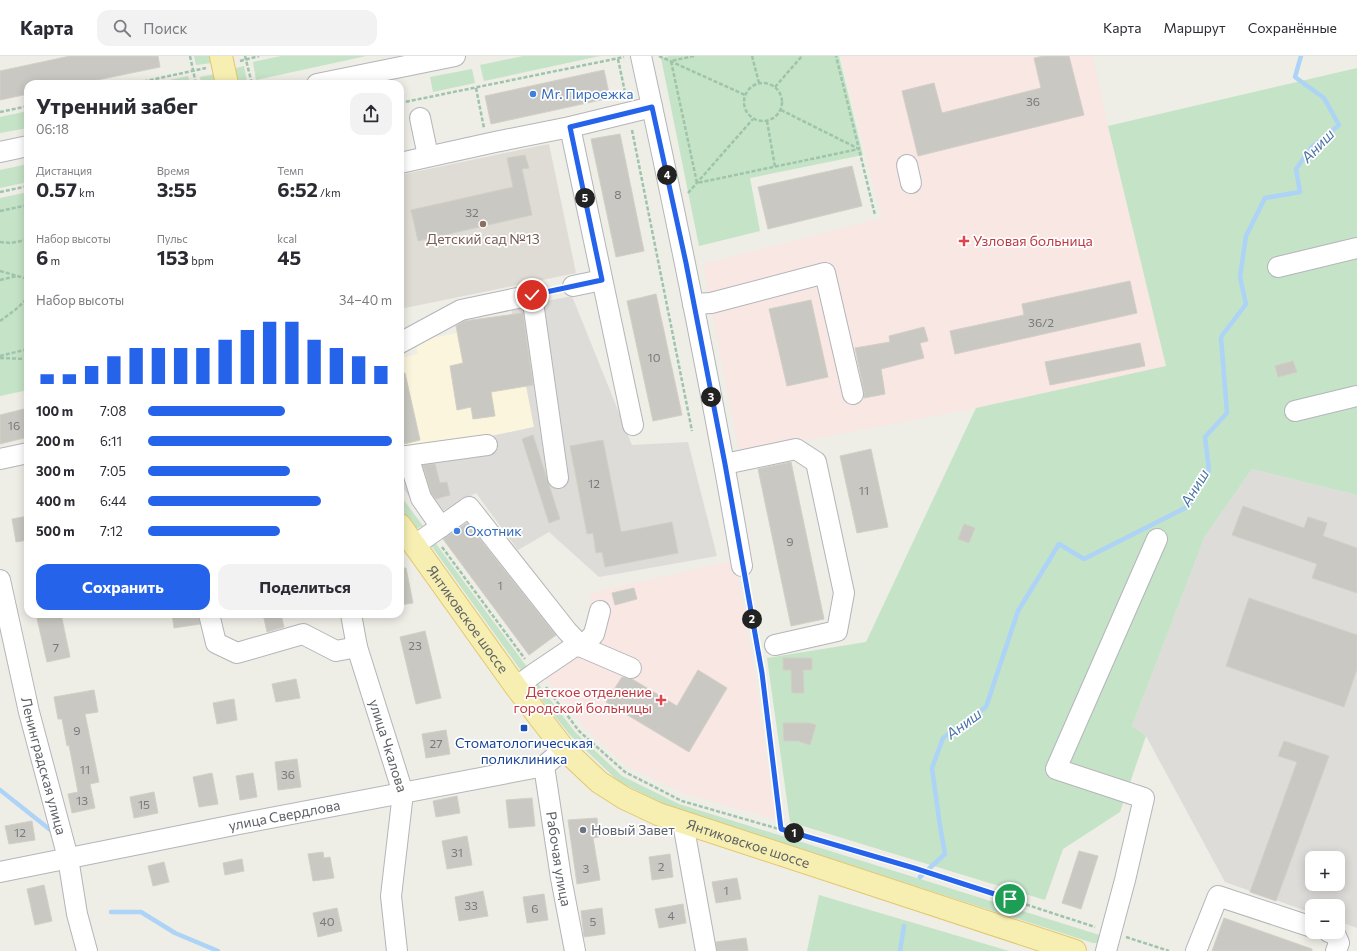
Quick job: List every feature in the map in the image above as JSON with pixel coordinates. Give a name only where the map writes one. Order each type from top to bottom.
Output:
[{"type":"main road","name":"Янтиковское шоссе","points":[[404,526],[430,535],[516,687],[564,749],[599,782],[624,798],[658,814],[683,823],[1064,949]]},
{"type":"street","points":[[337,80],[455,56]]},
{"type":"street","points":[[641,56],[675,211],[725,464],[742,566]]},
{"type":"street","points":[[404,162],[487,143],[570,127],[652,107]]},
{"type":"street","points":[[420,118],[428,156]]},
{"type":"street","points":[[570,127],[633,425]]},
{"type":"street","points":[[0,152],[24,147]]},
{"type":"street","points":[[1278,267],[1357,248]]},
{"type":"street","points":[[693,304],[712,303],[825,273],[853,394]]},
{"type":"street","points":[[573,286],[602,280]]},
{"type":"street","points":[[404,341],[460,310],[532,295],[558,478]]},
{"type":"street","points":[[1295,411],[1357,396]]},
{"type":"street","points":[[487,445],[404,457],[421,498],[430,535],[469,507],[567,631],[582,647]]},
{"type":"street","points":[[725,464],[796,450],[816,462],[844,594],[837,631],[776,645]]},
{"type":"street","points":[[0,459],[24,454]]},
{"type":"street","points":[[1109,942],[1144,798],[1056,769],[1157,539]]},
{"type":"street","name":"Ленинградская улица","points":[[0,580],[29,712],[68,858],[77,914],[87,951]]},
{"type":"street","points":[[582,647],[594,634],[600,611]]},
{"type":"street","points":[[210,618],[216,643],[236,653],[303,634],[336,651],[357,647]]},
{"type":"street","name":"улица Чкалова","points":[[351,618],[357,647],[403,793],[391,896],[397,951]]},
{"type":"street","points":[[516,687],[578,644],[632,668]]},
{"type":"street","name":"улица Свердлова","points":[[0,872],[544,766],[564,749]]},
{"type":"street","name":"Рабочая улица","points":[[544,766],[561,878],[575,951]]},
{"type":"street","points":[[683,823],[706,951]]},
{"type":"street","points":[[1196,951],[1218,896],[1305,925]]},
{"type":"street","points":[[1336,939],[1338,944],[1336,951]]},
{"type":"path","points":[[190,56],[195,80]]},
{"type":"path","points":[[151,80],[193,71],[223,68],[246,58],[260,56]]},
{"type":"path","points":[[404,102],[631,56]]},
{"type":"path","points":[[659,56],[745,95]]},
{"type":"path","points":[[671,61],[694,56]]},
{"type":"path","points":[[752,56],[758,83]]},
{"type":"path","points":[[775,87],[802,56]]},
{"type":"path","points":[[836,56],[875,214]]},
{"type":"path","points":[[246,58],[251,80]]},
{"type":"path","points":[[618,59],[692,431]]},
{"type":"path","points":[[671,61],[697,183]]},
{"type":"path","points":[[758,83],[768,84],[775,87],[783,97],[781,110],[777,117],[771,121],[761,122],[753,119],[744,108],[745,95],[750,87],[758,83]]},
{"type":"path","points":[[476,88],[487,143]]},
{"type":"path","points":[[0,112],[24,107]]},
{"type":"path","points":[[781,110],[859,149]]},
{"type":"path","points":[[685,196],[753,119]]},
{"type":"path","points":[[767,121],[775,167]]},
{"type":"path","points":[[697,183],[859,149]]},
{"type":"path","points":[[0,192],[24,187]]},
{"type":"path","points":[[0,211],[24,206]]},
{"type":"path","points":[[0,242],[10,243],[24,241]]},
{"type":"path","points":[[0,271],[24,278]]},
{"type":"path","points":[[0,280],[18,276]]},
{"type":"path","points":[[0,321],[24,302]]},
{"type":"path","points":[[0,357],[24,350]]},
{"type":"path","points":[[0,357],[24,359]]},
{"type":"path","points":[[430,535],[579,731],[625,772],[682,801],[960,882],[1109,942],[1169,951]]},
{"type":"path","points":[[742,566],[762,673],[781,829]]},
{"type":"shaded area","name":"Узловая больница","points":[[841,56],[1093,56],[1108,126],[1166,366],[976,408],[739,453],[703,264],[882,218]]},
{"type":"shaded area","name":"Детский сад №13","points":[[549,144],[576,273],[404,308],[404,174]]},
{"type":"shaded area","points":[[572,296],[632,445],[688,442],[717,556],[599,577],[549,532],[518,550],[476,493],[426,520],[404,490],[404,454],[534,427],[511,308]]},
{"type":"shaded area","points":[[512,314],[534,427],[404,454],[404,357],[418,354],[415,341],[457,333],[456,323]]},
{"type":"shaded area","points":[[1252,469],[1357,495],[1357,928],[1345,924],[1345,899],[1305,899],[1305,911],[1225,882],[1146,736],[1132,726],[1205,536]]},
{"type":"shaded area","name":"Детское отделение городской больницы","points":[[735,560],[753,661],[775,819],[686,794],[628,767],[584,727],[542,673],[586,644],[591,593]]},
{"type":"green space","points":[[194,56],[210,56],[212,63],[196,65]]},
{"type":"green space","points":[[281,56],[366,56],[256,80],[253,62]]},
{"type":"green space","points":[[523,56],[600,56],[484,81],[480,65]]},
{"type":"green space","points":[[669,56],[839,56],[863,155],[750,178],[760,231],[699,246],[661,58]]},
{"type":"green space","points":[[244,66],[247,80],[238,80],[234,77],[232,69]]},
{"type":"green space","points":[[1357,68],[1357,495],[1252,469],[1205,536],[1132,726],[1146,736],[1120,812],[1063,849],[1045,900],[790,822],[767,658],[866,642],[976,408],[1166,366],[1108,126]]},
{"type":"green space","points":[[472,69],[475,83],[433,92],[430,77]]},
{"type":"green space","points":[[215,74],[216,79],[200,80],[200,77]]},
{"type":"green space","points":[[188,76],[189,80],[170,80]]},
{"type":"green space","points":[[24,112],[24,129],[0,133],[0,117]]},
{"type":"green space","points":[[24,165],[24,183],[0,188],[0,170]]},
{"type":"green space","points":[[24,193],[24,391],[0,396],[0,198]]},
{"type":"green space","points":[[404,500],[423,526],[412,530],[404,518]]},
{"type":"green space","points":[[434,541],[527,667],[522,672],[430,544]]},
{"type":"green space","points":[[536,681],[575,732],[622,776],[679,804],[1106,937],[1101,943],[1093,943],[669,807],[618,781],[569,734],[533,689],[533,683]]},
{"type":"green space","points":[[819,895],[1009,951],[807,951]]},
{"type":"building","points":[[70,56],[158,56],[160,67],[97,80],[24,80],[24,95],[0,100],[0,71]]},
{"type":"building","points":[[1044,56],[1069,56],[1084,115],[918,156],[902,91],[934,83],[942,113],[1041,88],[1034,58]]},
{"type":"building","points":[[604,70],[610,98],[491,124],[485,96]]},
{"type":"building","points":[[620,134],[644,251],[616,257],[591,139]]},
{"type":"building","points":[[525,155],[529,168],[522,169],[532,215],[418,241],[411,210],[513,187],[507,158]]},
{"type":"building","points":[[852,166],[862,206],[768,229],[758,187]]},
{"type":"building","points":[[1130,281],[1137,313],[955,354],[950,331],[1024,315],[1022,304]]},
{"type":"building","points":[[656,294],[682,415],[653,421],[627,301]]},
{"type":"building","points":[[811,300],[828,377],[787,386],[769,309]]},
{"type":"building","points":[[523,313],[533,385],[491,392],[495,416],[473,419],[471,407],[457,410],[450,366],[463,363],[456,326],[464,321]]},
{"type":"building","points":[[924,327],[928,341],[920,343],[924,358],[881,369],[885,394],[864,398],[864,391],[855,348],[890,342],[889,336]]},
{"type":"building","points":[[1140,343],[1145,366],[1050,385],[1045,362]]},
{"type":"building","points":[[1293,361],[1297,372],[1278,377],[1275,366]]},
{"type":"building","points":[[404,373],[405,373],[420,440],[404,444]]},
{"type":"building","points":[[24,409],[24,438],[0,444],[0,415]]},
{"type":"building","points":[[533,435],[560,519],[549,523],[522,439]]},
{"type":"building","points":[[603,440],[621,532],[672,522],[678,553],[605,567],[602,552],[596,553],[593,533],[587,534],[570,446]]},
{"type":"building","points":[[871,449],[888,527],[857,533],[840,456]]},
{"type":"building","points":[[791,462],[824,619],[791,626],[758,469]]},
{"type":"building","points":[[435,464],[440,483],[447,482],[450,495],[436,499],[431,493],[423,465]]},
{"type":"building","points":[[1243,506],[1304,528],[1308,517],[1327,523],[1323,536],[1357,548],[1357,593],[1312,578],[1317,564],[1232,535]]},
{"type":"building","points":[[24,517],[24,541],[16,542],[12,519]]},
{"type":"building","points":[[467,523],[556,635],[529,655],[443,539]]},
{"type":"building","points":[[964,524],[975,528],[969,543],[958,539]]},
{"type":"building","points":[[404,568],[406,568],[413,603],[404,604]]},
{"type":"building","points":[[634,588],[637,599],[615,605],[612,593]]},
{"type":"building","points":[[1249,598],[1357,635],[1357,669],[1344,707],[1226,666]]},
{"type":"building","points":[[37,618],[62,618],[70,657],[47,662]]},
{"type":"building","points":[[173,618],[199,618],[200,624],[174,628]]},
{"type":"building","points":[[264,618],[282,618],[284,627],[267,632]]},
{"type":"building","points":[[425,631],[441,698],[416,704],[400,637]]},
{"type":"building","points":[[783,658],[812,658],[812,670],[803,670],[804,693],[792,693],[791,670],[783,670]]},
{"type":"building","points":[[698,670],[727,688],[689,752],[606,702],[622,677],[632,679],[677,706]]},
{"type":"building","points":[[296,679],[300,698],[276,702],[272,684]]},
{"type":"building","points":[[94,690],[98,712],[85,714],[99,782],[90,784],[95,808],[72,813],[68,794],[78,792],[69,745],[67,746],[62,719],[58,719],[54,697]]},
{"type":"building","points":[[234,699],[237,720],[217,724],[213,703]]},
{"type":"building","points":[[783,723],[809,723],[816,725],[810,745],[798,741],[784,741]]},
{"type":"building","points":[[446,730],[450,754],[426,758],[422,734]]},
{"type":"building","points":[[1284,741],[1329,756],[1276,901],[1250,892],[1297,762],[1278,756]]},
{"type":"building","points":[[297,759],[301,787],[278,790],[275,762]]},
{"type":"building","points":[[212,773],[218,804],[199,807],[193,777]]},
{"type":"building","points":[[253,773],[257,797],[240,800],[236,776]]},
{"type":"building","points":[[154,792],[158,813],[134,818],[130,797]]},
{"type":"building","points":[[457,796],[460,813],[436,817],[433,801]]},
{"type":"building","points":[[532,798],[535,826],[509,828],[506,800]]},
{"type":"building","points":[[597,818],[599,837],[593,838],[600,880],[577,884],[568,820]]},
{"type":"building","points":[[32,821],[35,840],[9,844],[5,826]]},
{"type":"building","points":[[467,836],[472,865],[447,869],[442,841]]},
{"type":"building","points":[[1079,851],[1098,856],[1081,909],[1062,903]]},
{"type":"building","points":[[323,852],[324,858],[330,857],[334,878],[313,881],[308,854]]},
{"type":"building","points":[[670,854],[673,877],[652,880],[649,857]]},
{"type":"building","points":[[242,859],[244,871],[225,875],[223,863]]},
{"type":"building","points":[[164,862],[169,882],[153,886],[148,866]]},
{"type":"building","points":[[737,878],[741,899],[716,903],[712,882]]},
{"type":"building","points":[[44,885],[52,921],[35,925],[27,889]]},
{"type":"building","points":[[483,891],[488,916],[459,921],[455,897]]},
{"type":"building","points":[[544,894],[548,920],[527,923],[523,897]]},
{"type":"building","points":[[683,904],[686,923],[659,928],[655,909]]},
{"type":"building","points":[[337,908],[342,931],[318,937],[313,913]]},
{"type":"building","points":[[602,908],[605,934],[584,937],[581,911]]},
{"type":"building","points":[[1224,918],[1312,949],[1312,951],[1212,951]]},
{"type":"building","points":[[746,938],[748,951],[717,951],[716,942]]},
{"type":"waterway","name":"Аниш","points":[[920,877],[945,854],[932,768],[943,738],[986,707],[1018,611],[1059,544],[1084,559],[1187,507],[1209,470],[1205,437],[1227,413],[1221,337],[1246,304],[1240,277],[1246,236],[1265,198],[1300,192],[1296,169],[1312,147],[1339,125],[1324,98],[1295,77],[1301,56]]},
{"type":"waterway","points":[[0,790],[53,832]]},
{"type":"waterway","points":[[111,912],[141,912],[175,933],[218,951]]},
{"type":"waterway","name":"Аниш","points":[[900,951],[904,926]]},
{"type":"place","name":"Mr. Пироежка","points":[[533,94]]},
{"type":"place","name":"Детский сад №13","points":[[483,224]]},
{"type":"place","name":"Узловая больница","points":[[964,241]]},
{"type":"place","name":"Охотник","points":[[457,531]]},
{"type":"place","name":"Детское отделение городской больницы","points":[[661,700]]},
{"type":"place","name":"Стоматологичесчкая поликлиника","points":[[524,728]]},
{"type":"place","name":"Новый Завет","points":[[583,830]]},
{"type":"route","points":[[532,295],[602,280],[570,127],[652,107],[686,263],[725,464],[762,673],[781,829],[960,882],[1010,899]]}]
